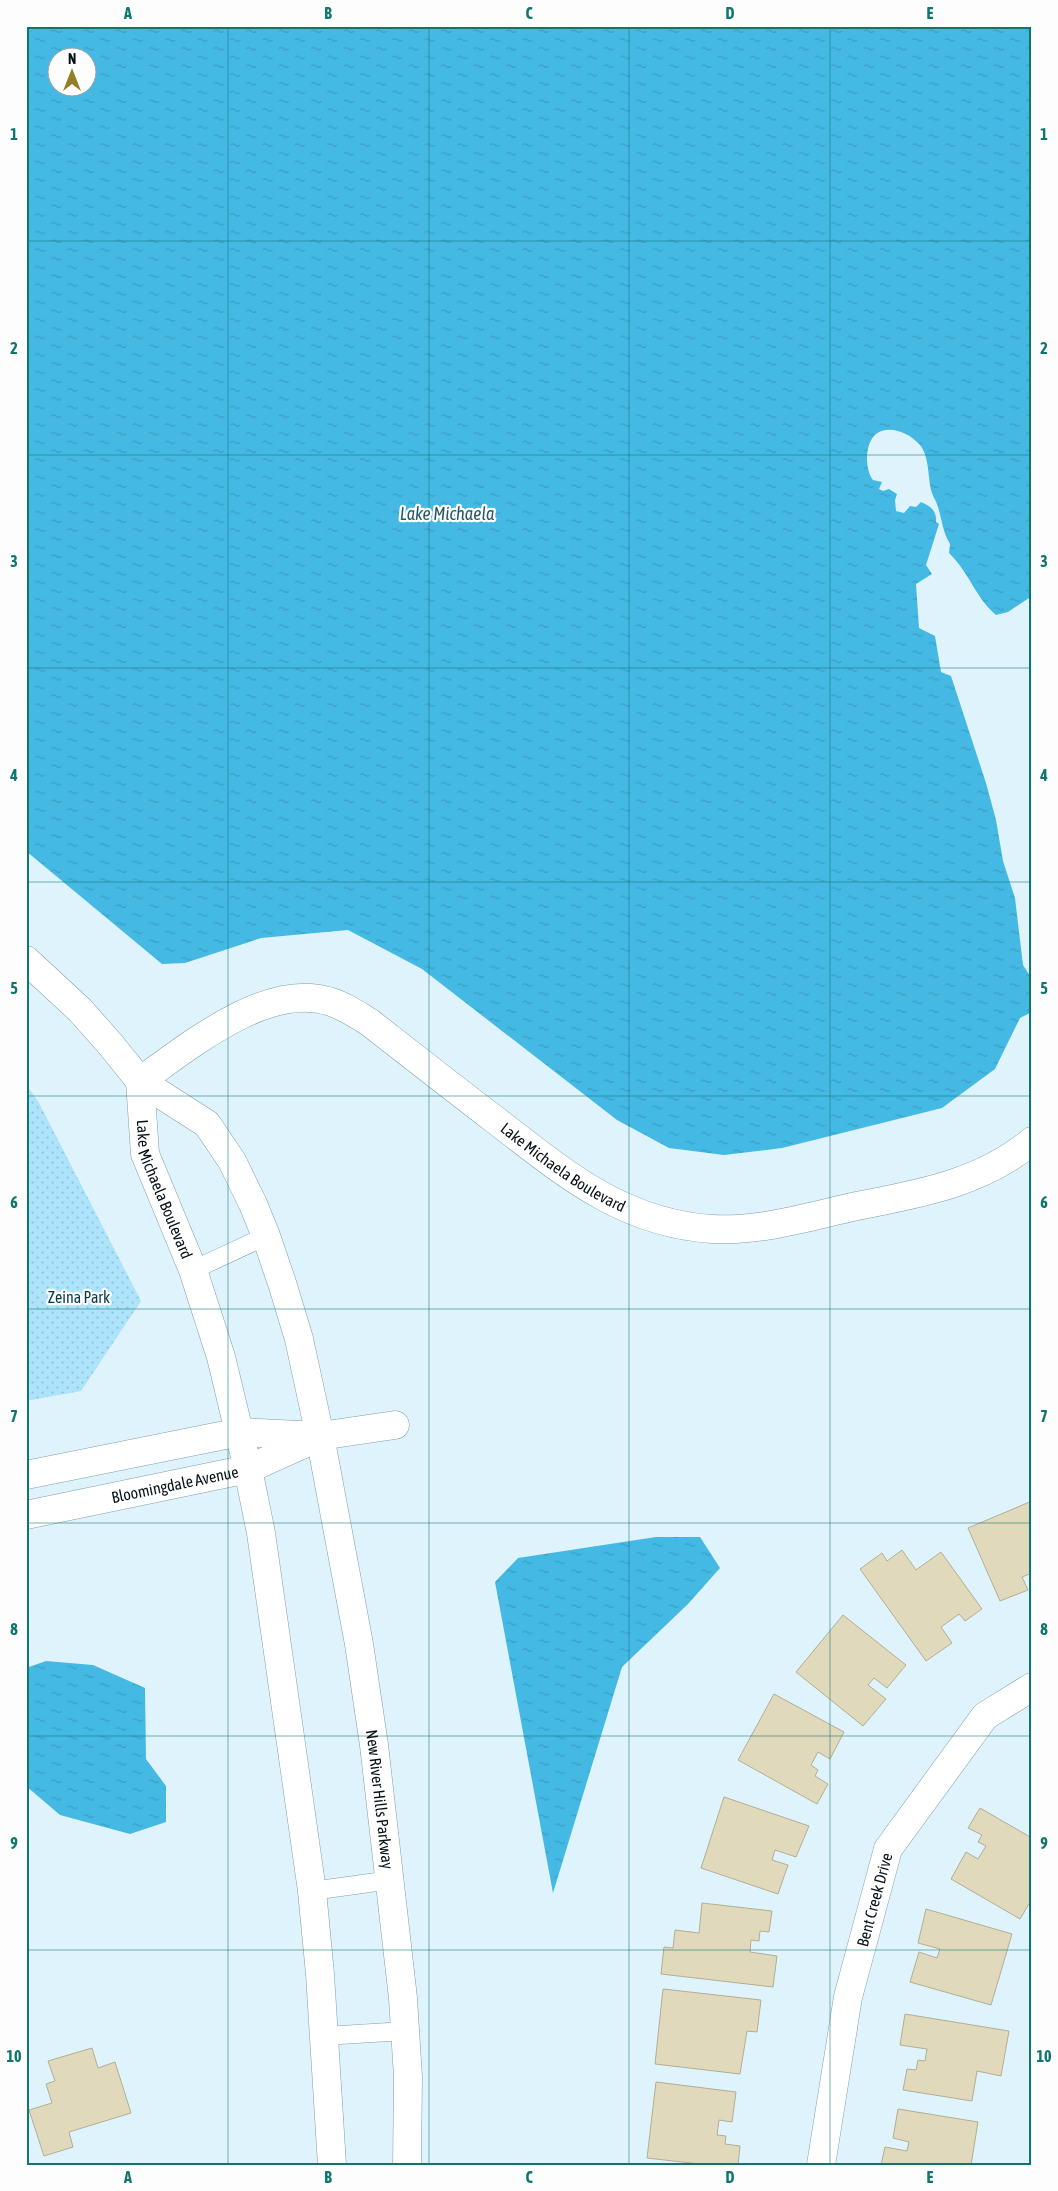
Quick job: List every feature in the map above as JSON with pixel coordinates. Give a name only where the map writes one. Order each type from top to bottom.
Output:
[{"type":"street","name":"Lake Michaela Boulevard","points":[[26,960],[80,1010],[111,1044],[140,1081],[207,1124],[232,1161],[266,1236],[299,1340],[320,1436]]},
{"type":"street","name":"Lake Michaela Boulevard","points":[[140,1081],[210,1031],[254,1009],[294,999],[328,1000],[350,1010],[369,1022],[573,1180],[630,1210],[665,1221],[713,1229],[749,1228],[929,1192],[962,1182],[994,1166],[1032,1141]]},
{"type":"street","name":"Lake Michaela Boulevard","points":[[140,1081],[145,1154],[193,1270],[221,1357],[248,1469]]},
{"type":"street","name":"Bloomingdale Avenue","points":[[26,1475],[240,1432],[320,1436],[395,1425]]},
{"type":"street","name":"Bloomingdale Avenue","points":[[26,1515],[248,1469],[320,1436]]},
{"type":"street","name":"New River Hills Parkway","points":[[320,1436],[359,1644],[391,1880],[408,2077],[407,2165]]},
{"type":"street","points":[[248,1469],[262,1542],[312,1891],[332,2165]]},
{"type":"street","name":"Bent Creek Drive","points":[[821,2165],[848,1997],[888,1849],[985,1716],[1032,1687]]},
{"type":"lane","points":[[193,1270],[266,1236]]},
{"type":"lane","points":[[312,1891],[391,1880]]},
{"type":"lane","points":[[324,2036],[405,2031]]},
{"type":"green space","name":"Zeina Park","points":[[26,1085],[38,1101],[141,1301],[81,1391],[26,1401]]},
{"type":"water","name":"Lake Michaela","points":[[26,26],[1032,26],[1032,596],[1008,612],[996,615],[983,600],[962,568],[949,553],[950,544],[945,534],[937,504],[931,492],[925,455],[916,441],[899,431],[881,431],[872,438],[867,457],[870,476],[873,480],[882,482],[879,489],[883,491],[889,489],[897,494],[895,500],[896,511],[904,513],[910,506],[916,507],[921,502],[932,509],[936,522],[939,524],[926,565],[932,574],[916,584],[919,628],[935,636],[941,672],[951,676],[986,783],[996,820],[1003,861],[1015,898],[1023,965],[1032,979],[1032,1012],[1020,1018],[995,1069],[942,1108],[782,1148],[724,1155],[669,1148],[617,1120],[422,969],[348,930],[261,938],[185,963],[162,964],[26,851]]},
{"type":"water","points":[[656,1537],[700,1537],[720,1568],[688,1604],[622,1667],[553,1893],[495,1582],[518,1558]]},
{"type":"water","points":[[46,1661],[93,1665],[145,1688],[146,1759],[166,1786],[166,1822],[130,1834],[60,1815],[26,1786],[26,1668]]},
{"type":"building","points":[[1032,1501],[1032,1573],[1022,1577],[1028,1590],[1000,1601],[968,1528]]},
{"type":"building","points":[[902,1550],[916,1570],[941,1552],[982,1609],[965,1621],[959,1614],[941,1627],[952,1643],[926,1661],[860,1569],[882,1553],[887,1561]]},
{"type":"building","points":[[843,1615],[906,1665],[887,1688],[874,1678],[868,1685],[886,1699],[863,1726],[796,1672]]},
{"type":"building","points":[[774,1694],[844,1732],[830,1759],[818,1752],[811,1765],[818,1770],[815,1776],[828,1784],[817,1804],[738,1760]]},
{"type":"building","points":[[724,1797],[809,1826],[796,1857],[775,1850],[772,1860],[788,1865],[778,1894],[701,1868]]},
{"type":"building","points":[[980,1808],[1032,1838],[1032,1899],[1020,1919],[951,1879],[966,1852],[978,1859],[986,1846],[978,1842],[982,1835],[968,1828]]},
{"type":"building","points":[[702,1903],[772,1911],[769,1932],[760,1931],[759,1941],[751,1940],[750,1952],[777,1956],[773,1987],[661,1974],[664,1947],[673,1948],[675,1930],[699,1933]]},
{"type":"building","points":[[926,1909],[1012,1934],[991,2005],[910,1982],[919,1952],[937,1958],[940,1949],[918,1943]]},
{"type":"building","points":[[663,1989],[761,2000],[757,2032],[747,2031],[740,2074],[655,2064]]},
{"type":"building","points":[[905,2014],[1009,2031],[1001,2076],[977,2071],[972,2101],[903,2090],[907,2069],[916,2070],[918,2060],[925,2061],[927,2049],[900,2045]]},
{"type":"building","points":[[92,2048],[98,2068],[115,2062],[131,2113],[69,2132],[73,2147],[44,2156],[29,2110],[52,2103],[46,2084],[55,2081],[48,2061]]},
{"type":"building","points":[[656,2082],[736,2092],[732,2122],[719,2120],[717,2135],[726,2136],[725,2144],[740,2146],[738,2165],[708,2165],[647,2158]]},
{"type":"building","points":[[898,2109],[978,2122],[971,2165],[881,2165],[885,2147],[907,2151],[909,2142],[893,2138]]}]
